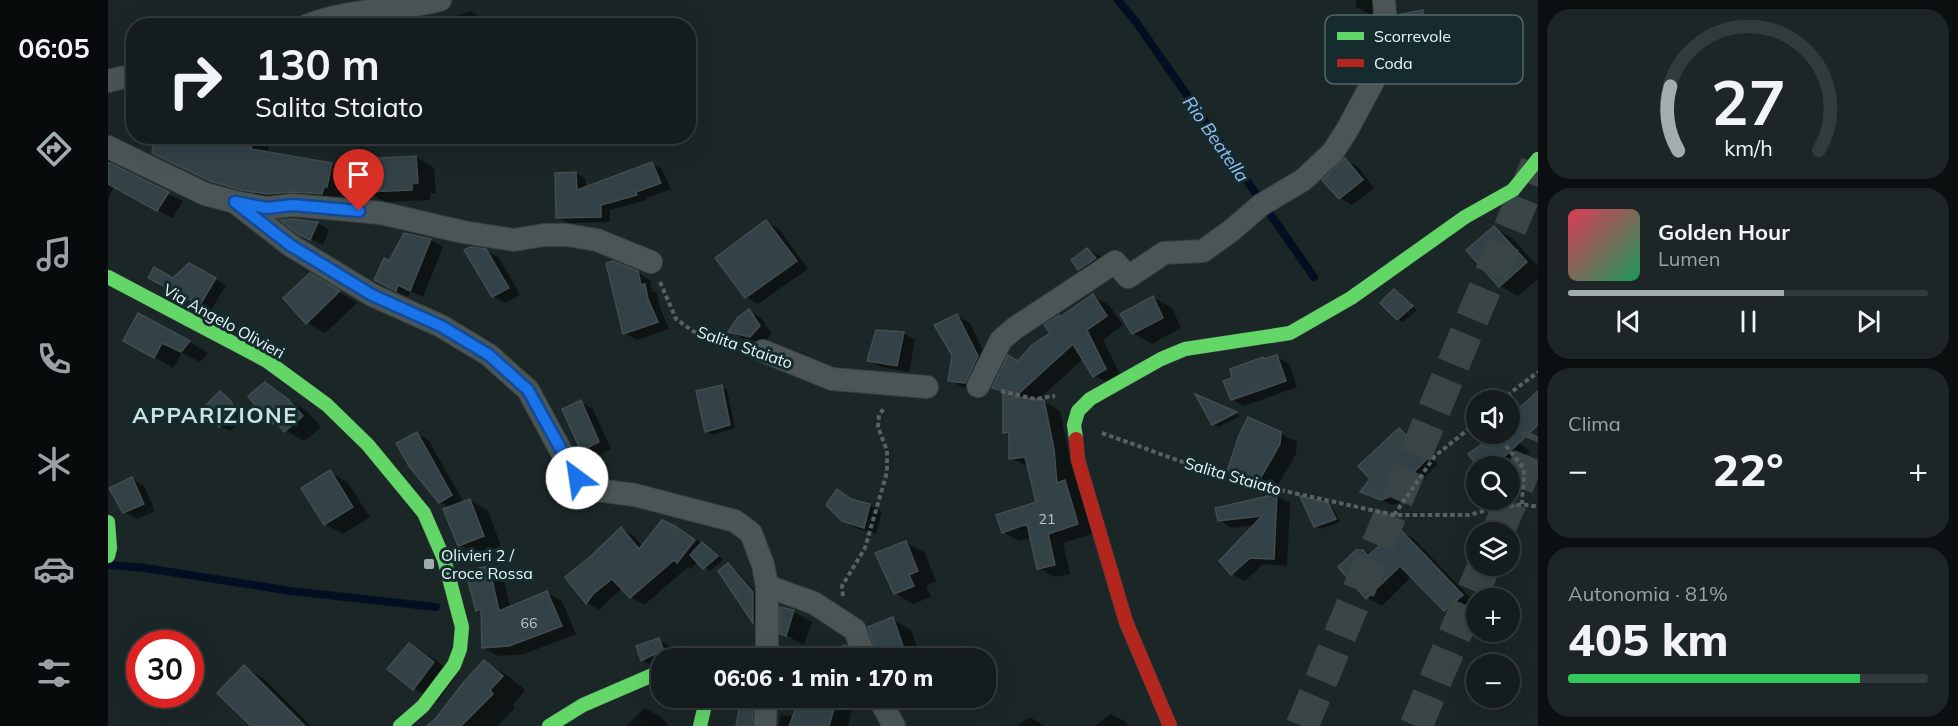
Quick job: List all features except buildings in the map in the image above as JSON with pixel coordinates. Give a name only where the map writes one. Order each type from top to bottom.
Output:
[{"type":"main road","points":[[1170,726],[1126,622],[1078,460],[1074,425],[1078,411],[1090,399],[1161,359],[1185,349],[1290,333],[1351,298],[1465,217],[1513,190],[1538,159]]},
{"type":"main road","name":"Via Angelo Olivieri","points":[[108,277],[267,361],[327,405],[368,445],[424,513],[447,570],[462,627],[460,649],[454,664],[423,706],[400,726]]},
{"type":"main road","points":[[108,522],[109,552]]},
{"type":"main road","points":[[549,726],[583,705],[651,676]]},
{"type":"main road","points":[[700,726],[704,708]]},
{"type":"street","points":[[333,18],[353,12],[420,5],[440,0]]},
{"type":"street","points":[[1384,0],[1385,15]]},
{"type":"street","points":[[108,81],[126,77]]},
{"type":"street","points":[[978,386],[1001,340],[1015,328],[1115,262],[1128,277],[1164,253],[1203,251],[1261,205],[1304,180],[1333,152],[1372,84]]},
{"type":"street","points":[[108,147],[205,194],[235,202],[267,208],[293,205],[381,213],[463,232],[514,240],[544,235],[567,235],[597,240],[651,262]]},
{"type":"street","points":[[235,202],[290,245],[372,295],[441,326],[489,355],[528,390],[568,464],[577,478],[587,486],[597,490],[636,495],[735,521],[751,533],[763,565],[767,586],[767,648]]},
{"type":"street","name":"Salita Staiato","points":[[763,351],[832,379],[927,387]]},
{"type":"street","points":[[767,586],[814,603],[855,630],[861,648]]},
{"type":"street","points":[[765,726],[766,708]]},
{"type":"street","points":[[884,708],[894,726]]},
{"type":"path","name":"Salita Staiato","points":[[651,262],[676,319],[697,334],[763,351]]},
{"type":"path","points":[[1514,390],[1538,372]]},
{"type":"path","points":[[855,630],[845,611],[842,586],[865,548],[887,472],[887,451],[878,427],[879,415],[903,385]]},
{"type":"path","points":[[978,386],[1035,399],[1066,396],[1080,399],[1086,396],[1090,399]]},
{"type":"path","points":[[1394,515],[1435,456],[1466,431]]},
{"type":"path","name":"Salita Staiato","points":[[1099,432],[1228,477],[1394,515],[1469,515],[1522,504],[1538,507]]},
{"type":"path","points":[[1505,444],[1524,469],[1522,504]]},
{"type":"waterway","name":"Rio Beatella","points":[[1118,0],[1136,22],[1314,277]]},
{"type":"waterway","points":[[110,565],[145,568],[291,591],[436,607]]},
{"type":"tunnel","points":[[1302,726],[1537,164]]},
{"type":"tunnel","points":[[1502,522],[1538,436]]},
{"type":"tunnel","points":[[1416,726],[1480,576]]},
{"type":"traffic: fast","points":[[1076,439],[1074,425],[1078,411],[1090,399],[1161,359],[1185,349],[1290,333],[1351,298],[1465,217],[1513,190],[1538,159]]},
{"type":"traffic: fast","points":[[108,277],[267,361],[327,405],[368,445],[424,513],[444,559],[462,627],[460,649],[454,665],[423,706],[400,726]]},
{"type":"traffic: fast","points":[[108,522],[110,548],[108,556]]},
{"type":"traffic: fast","points":[[549,726],[583,705],[651,676]]},
{"type":"traffic: fast","points":[[700,726],[704,708]]},
{"type":"traffic: jam","points":[[1076,439],[1078,460],[1126,622],[1170,726]]},
{"type":"place","name":"Olivieri 2 / Croce Rossa","points":[[429,564]]},
{"type":"district","name":"APPARIZIONE","points":[[215,415]]},
{"type":"route","points":[[359,211],[293,205],[267,208],[235,202],[290,245],[372,295],[441,326],[489,355],[528,390],[577,478]]}]
